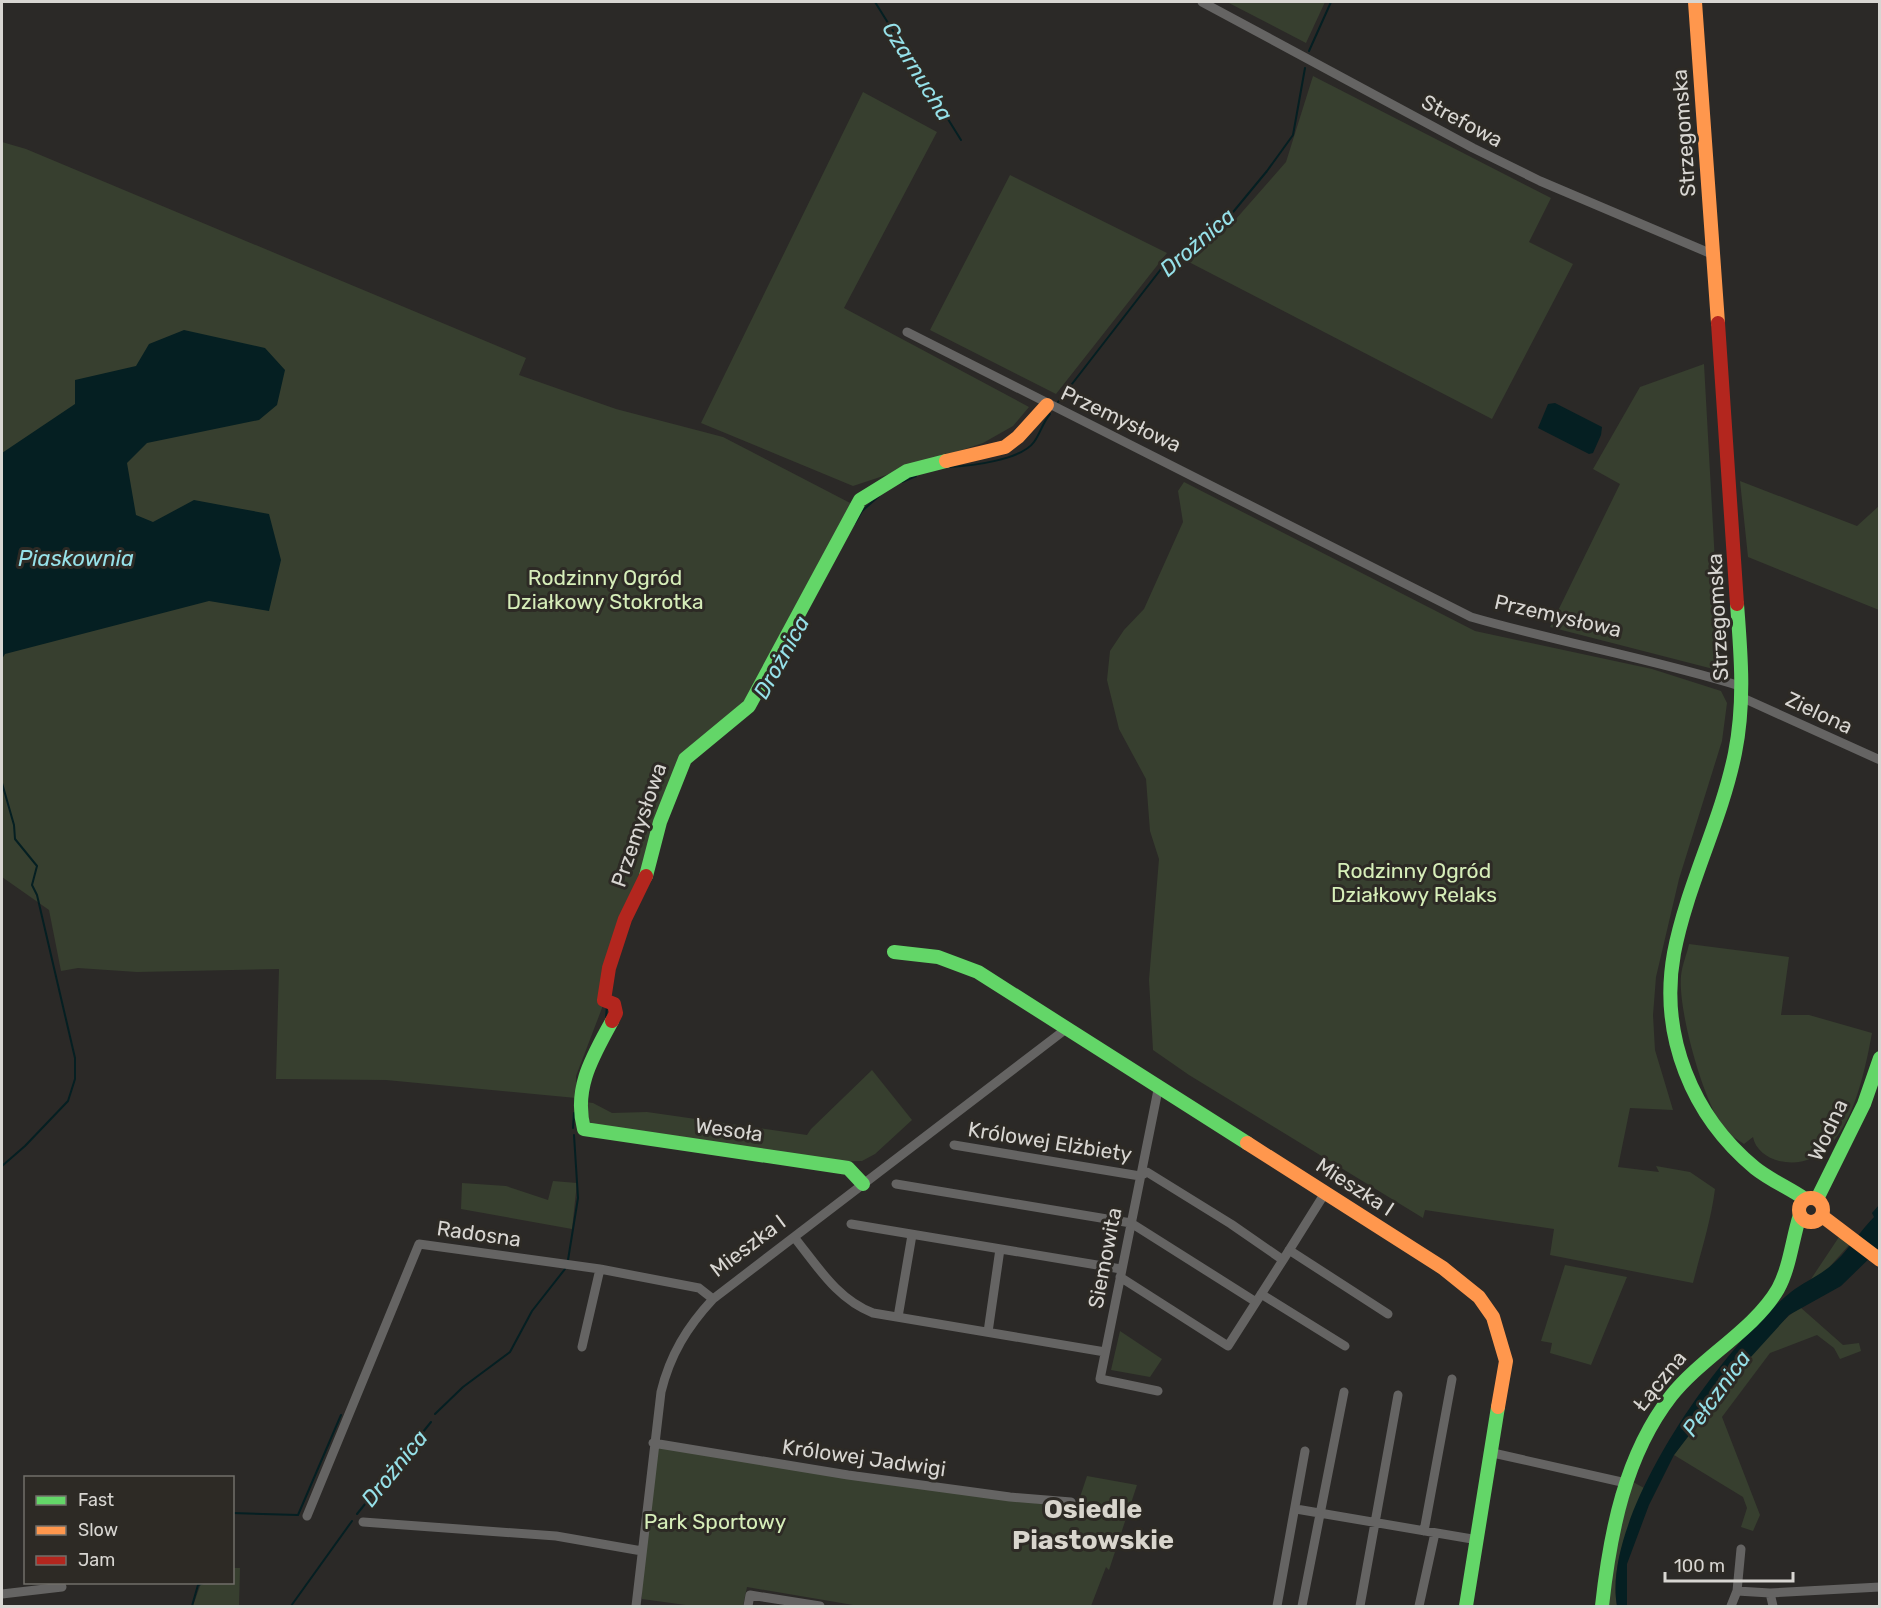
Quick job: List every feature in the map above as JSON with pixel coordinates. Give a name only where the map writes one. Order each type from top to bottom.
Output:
[{"type":"street","name":"Strefowa","points":[[1202,2],[1473,148],[1551,186],[1714,255]]},
{"type":"street","name":"Strzegomska","points":[[1695,2],[1743,693],[1740,731],[1731,765],[1674,953],[1670,984],[1673,1036],[1681,1065],[1703,1112],[1733,1149],[1809,1210],[1878,1259]]},
{"type":"street","points":[[907,332],[1047,405]]},
{"type":"street","name":"Przemysłowa","points":[[584,1129],[579,1110],[582,1082],[616,1013],[614,1004],[604,1000],[609,968],[625,919],[643,886],[660,822],[684,759],[749,706],[860,500],[907,471],[1005,447],[1018,437],[1047,405],[1471,617],[1514,629],[1613,650],[1743,693]]},
{"type":"street","name":"Zielona","points":[[1743,693],[1880,760]]},
{"type":"street","name":"Mieszka I","points":[[894,952],[934,955],[956,961],[1159,1085],[1443,1268],[1467,1284],[1489,1308],[1500,1330],[1506,1361],[1493,1453],[1466,1606]]},
{"type":"street","name":"Mieszka I","points":[[636,1606],[660,1392],[671,1358],[687,1329],[713,1299],[1066,1029]]},
{"type":"street","name":"Wodna","points":[[1809,1210],[1849,1138],[1880,1058]]},
{"type":"street","name":"Siemowita","points":[[1158,1391],[1100,1379],[1159,1085]]},
{"type":"street","name":"Wesoła","points":[[584,1129],[590,1132],[848,1168],[863,1184]]},
{"type":"street","name":"Królowej Elżbiety","points":[[954,1145],[1140,1176],[1147,1172],[1283,1260]]},
{"type":"street","points":[[896,1184],[1131,1223],[1345,1346]]},
{"type":"street","points":[[851,1224],[1000,1249],[1120,1273],[1228,1346],[1325,1193]]},
{"type":"street","name":"Łączna","points":[[1602,1606],[1605,1570],[1626,1483],[1654,1419],[1688,1375],[1764,1307],[1785,1274],[1793,1245],[1809,1210]]},
{"type":"street","points":[[898,1317],[912,1235]]},
{"type":"street","points":[[794,1237],[842,1296],[855,1306],[898,1317],[1105,1352]]},
{"type":"street","name":"Radosna","points":[[306,1516],[419,1244],[600,1269],[699,1288],[713,1299]]},
{"type":"street","points":[[988,1332],[1000,1249]]},
{"type":"street","points":[[1289,1250],[1388,1314]]},
{"type":"street","points":[[582,1347],[600,1269]]},
{"type":"street","points":[[1424,1531],[1452,1378]]},
{"type":"street","points":[[1302,1606],[1344,1392]]},
{"type":"street","points":[[1360,1606],[1398,1395]]},
{"type":"street","name":"Królowej Jadwigi","points":[[653,1443],[848,1475],[1010,1497],[1071,1502]]},
{"type":"street","points":[[1277,1606],[1305,1451]]},
{"type":"street","points":[[1493,1453],[1626,1483]]},
{"type":"street","points":[[1296,1509],[1478,1540]]},
{"type":"street","points":[[363,1522],[556,1536],[642,1551]]},
{"type":"street","points":[[1419,1606],[1435,1533]]},
{"type":"street","points":[[1731,1606],[1737,1591],[1741,1549]]},
{"type":"street","points":[[2,1594],[62,1587]]},
{"type":"street","points":[[1737,1591],[1770,1593],[1880,1587]]},
{"type":"street","points":[[1770,1593],[1773,1606]]},
{"type":"street","points":[[748,1606],[750,1595],[820,1606]]},
{"type":"green space","points":[[1227,2],[1325,2],[1306,43]]},
{"type":"green space","points":[[1313,76],[1551,198],[1529,242],[1573,264],[1492,419],[1185,260],[1235,220],[1286,162]]},
{"type":"green space","points":[[863,92],[937,132],[844,308],[1029,407],[1013,426],[983,443],[853,486],[701,423]]},
{"type":"green space","name":"Rodzinny Ogród Działkowy Stokrotka","points":[[2,142],[26,149],[526,358],[519,375],[616,409],[723,437],[854,505],[756,684],[735,713],[680,755],[602,993],[602,1008],[576,1076],[576,1098],[386,1080],[276,1079],[279,969],[137,972],[78,968],[61,971],[49,910],[2,877]]},
{"type":"green space","points":[[1010,175],[1167,253],[1056,394],[930,330]]},
{"type":"green space","points":[[1704,364],[1721,671],[1550,627],[1620,484],[1593,469],[1640,387]]},
{"type":"green space","points":[[1740,481],[1857,526],[1879,506],[1879,610],[1748,557]]},
{"type":"green space","name":"Rodzinny Ogród Działkowy Relaks","points":[[1184,482],[1475,631],[1652,669],[1721,691],[1727,703],[1722,741],[1679,879],[1656,977],[1653,1015],[1655,1050],[1673,1110],[1630,1108],[1618,1167],[1659,1172],[1656,1166],[1690,1172],[1715,1189],[1693,1283],[1550,1255],[1554,1229],[1425,1210],[1423,1218],[1189,1075],[1153,1050],[1149,980],[1159,859],[1150,831],[1146,779],[1119,729],[1107,680],[1110,651],[1124,630],[1144,609],[1183,522],[1178,491]]},
{"type":"green space","points":[[1689,944],[1789,957],[1781,1015],[1809,1015],[1872,1033],[1863,1075],[1847,1120],[1835,1139],[1820,1154],[1802,1161],[1779,1161],[1762,1152],[1753,1137],[1744,1144],[1721,1124],[1699,1074],[1683,1010],[1681,976]]},
{"type":"green space","points":[[872,1070],[912,1120],[875,1154],[862,1161],[813,1162],[603,1130],[591,1123],[586,1113],[585,1102],[593,1103],[612,1113],[647,1112],[807,1135]]},
{"type":"green space","points":[[553,1181],[577,1183],[572,1229],[461,1209],[462,1183],[506,1186],[548,1200]]},
{"type":"green space","points":[[1839,1237],[1849,1245],[1825,1272],[1811,1279]]},
{"type":"green space","points":[[1565,1265],[1627,1277],[1591,1365],[1550,1353],[1552,1343],[1541,1341]]},
{"type":"green space","points":[[1800,1307],[1843,1345],[1859,1343],[1861,1351],[1840,1359],[1834,1348],[1817,1335],[1770,1353],[1722,1417],[1760,1515],[1753,1531],[1741,1527],[1747,1508],[1743,1497],[1674,1455],[1749,1356]]},
{"type":"green space","points":[[1120,1331],[1162,1359],[1150,1377],[1111,1370]]},
{"type":"green space","name":"Park Sportowy","points":[[653,1443],[1067,1508],[1078,1503],[1087,1476],[1137,1485],[1109,1570],[1106,1567],[1091,1606],[859,1606],[747,1587],[743,1606],[693,1606],[642,1599],[642,1551]]},
{"type":"green space","points":[[1633,1482],[1644,1488],[1622,1546],[1616,1576],[1617,1606],[1608,1606],[1617,1540]]},
{"type":"green space","points":[[234,1568],[240,1568],[239,1606],[193,1606],[201,1584],[234,1584]]},
{"type":"water","name":"Piaskownia","points":[[184,330],[265,348],[285,370],[277,405],[259,420],[147,443],[127,463],[136,515],[153,522],[194,500],[269,514],[281,560],[269,611],[209,601],[5,654],[2,659],[2,453],[75,404],[75,380],[136,366],[149,344]]},
{"type":"water","points":[[1555,403],[1602,427],[1593,453],[1589,454],[1538,428],[1548,404]]},
{"type":"water","name":"Pełcznica","points":[[1879,1205],[1879,1249],[1841,1286],[1789,1315],[1740,1369],[1674,1455],[1649,1505],[1627,1564],[1627,1606],[1617,1606],[1617,1569],[1628,1526],[1647,1481],[1672,1436],[1732,1351],[1791,1292],[1831,1266],[1874,1217],[1872,1213]]},
{"type":"waterway","name":"Czarnucha","points":[[875,2],[961,140]]},
{"type":"waterway","name":"Drożnica","points":[[1309,51],[1331,2]]},
{"type":"waterway","name":"Drożnica","points":[[1058,402],[1168,260],[1229,217],[1267,171],[1293,135],[1305,68]]},
{"type":"waterway","name":"Drożnica","points":[[950,467],[1007,458],[1028,448],[1050,414]]},
{"type":"waterway","name":"Drożnica","points":[[902,482],[916,476]]},
{"type":"waterway","name":"Drożnica","points":[[855,523],[862,511],[879,496]]},
{"type":"waterway","points":[[2,783],[14,825],[15,839],[37,866],[32,885],[37,895],[75,1058],[75,1079],[68,1101],[25,1146],[2,1166]]},
{"type":"waterway","name":"Drożnica","points":[[606,1018],[607,1005]]},
{"type":"waterway","name":"Drożnica","points":[[573,1128],[574,1113]]},
{"type":"waterway","name":"Drożnica","points":[[568,1260],[578,1198],[574,1135]]},
{"type":"waterway","name":"Drożnica","points":[[435,1414],[463,1387],[510,1352],[532,1311],[565,1269]]},
{"type":"waterway","points":[[234,1513],[298,1515],[341,1415]]},
{"type":"waterway","name":"Drożnica","points":[[357,1514],[431,1422]]},
{"type":"waterway","name":"Drożnica","points":[[291,1606],[352,1521]]},
{"type":"waterway","points":[[192,1606],[198,1585],[201,1584]]},
{"type":"traffic: fast","points":[[646,876],[660,822],[685,759],[749,706],[860,500],[907,471],[946,461]]},
{"type":"traffic: fast","points":[[1737,604],[1741,679],[1740,716],[1735,753],[1729,779],[1680,928],[1674,953],[1671,1014],[1676,1043],[1685,1072],[1714,1124],[1755,1168],[1805,1199]]},
{"type":"traffic: fast","points":[[894,952],[938,957],[978,972],[1247,1143]]},
{"type":"traffic: fast","points":[[612,1021],[592,1060],[583,1086],[581,1114],[584,1129],[848,1168],[863,1184]]},
{"type":"traffic: fast","points":[[1817,1199],[1864,1104],[1880,1058]]},
{"type":"traffic: fast","points":[[1602,1606],[1615,1523],[1631,1469],[1642,1443],[1671,1396],[1697,1369],[1756,1318],[1768,1304],[1785,1272],[1800,1215]]},
{"type":"traffic: fast","points":[[1466,1606],[1498,1407]]},
{"type":"traffic: slow","points":[[1695,2],[1718,323]]},
{"type":"traffic: slow","points":[[946,461],[1005,447],[1018,437],[1047,405]]},
{"type":"traffic: slow","points":[[1247,1143],[1443,1268],[1479,1297],[1493,1317],[1506,1361],[1498,1407]]},
{"type":"traffic: slow","points":[[1811,1198],[1820,1201],[1823,1210],[1820,1219],[1811,1222],[1802,1219],[1799,1210],[1802,1201],[1811,1198]]},
{"type":"traffic: slow","points":[[1822,1216],[1880,1260]]},
{"type":"traffic: jam","points":[[1718,323],[1737,604]]},
{"type":"traffic: jam","points":[[612,1021],[616,1013],[614,1004],[604,1000],[609,968],[625,919],[646,876]]},
{"type":"district","name":"Osiedle Piastowskie","points":[[1093,1524]]}]
